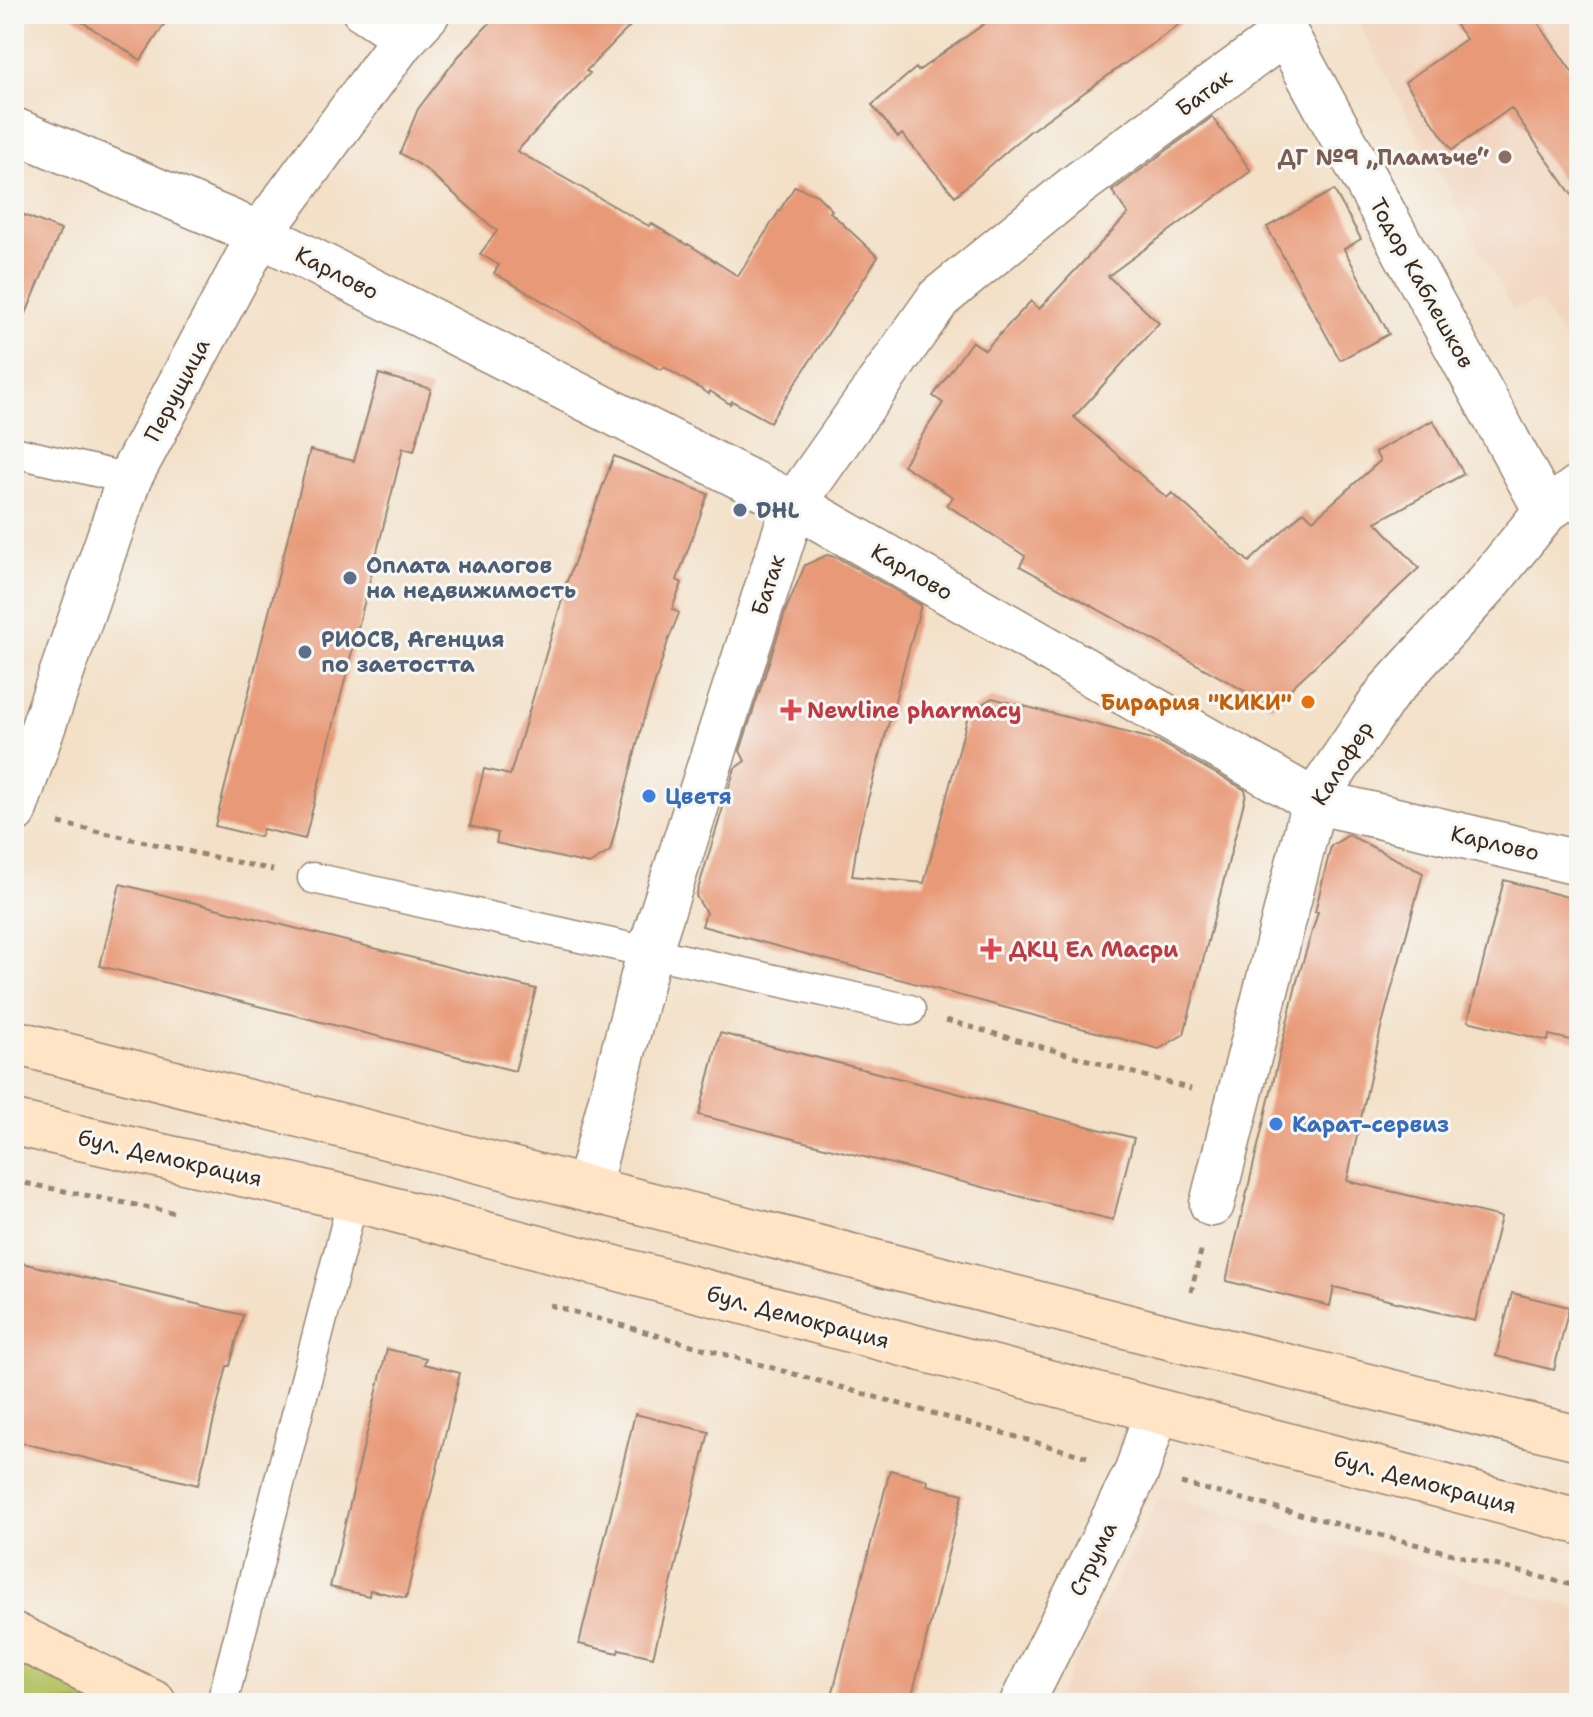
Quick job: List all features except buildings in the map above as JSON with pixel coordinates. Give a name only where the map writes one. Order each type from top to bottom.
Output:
[{"type":"main road","points":[[14,1042],[1180,1340],[1579,1438]]},
{"type":"main road","name":"бул. Демокрация","points":[[14,1123],[353,1199],[1579,1522]]},
{"type":"main road","points":[[14,1635],[154,1703]]},
{"type":"street","name":"Тодор Каблешков","points":[[1280,24],[1563,499]]},
{"type":"street","name":"Батак","points":[[588,1187],[649,953],[794,504],[939,298],[1280,24]]},
{"type":"street","name":"Перущица","points":[[29,815],[129,479],[260,234],[414,28]]},
{"type":"street","name":"Карлово","points":[[14,130],[260,234],[794,504],[1314,801],[1579,863]]},
{"type":"street","name":"Калофер","points":[[1212,1204],[1314,801],[1388,692],[1563,499]]},
{"type":"street","name":"Струма","points":[[1022,1703],[1137,1471],[1156,1412]]},
{"type":"lane","points":[[358,14],[414,28]]},
{"type":"lane","points":[[14,452],[129,479]]},
{"type":"lane","points":[[313,878],[910,1010]]},
{"type":"lane","points":[[222,1703],[353,1199]]},
{"type":"path","points":[[29,815],[313,878]]},
{"type":"path","points":[[910,1010],[1239,1103]]},
{"type":"path","points":[[14,1181],[185,1215]]},
{"type":"path","points":[[1180,1340],[1212,1204]]},
{"type":"path","points":[[539,1302],[1137,1471],[1579,1587]]},
{"type":"shaded area","name":"ДГ №9 „Пламъче“","points":[[1353,14],[1579,14],[1579,363],[1539,301],[1513,310]]},
{"type":"shaded area","points":[[1161,1496],[1513,1590],[1479,1641],[1515,1591],[1579,1608],[1579,1703],[1448,1703],[1439,1697],[1445,1703],[1054,1703]]},
{"type":"green space","points":[[14,1661],[102,1703],[14,1703]]},
{"type":"place","name":"ДГ №9 „Пламъче“","points":[[1505,157]]},
{"type":"place","name":"DHL","points":[[740,510]]},
{"type":"place","name":"Оплата налогов на недвижимость","points":[[350,578]]},
{"type":"place","name":"РИОСВ, Агенция по заетостта","points":[[305,652]]},
{"type":"place","name":"Бирария \"КИКИ\"","points":[[1308,702]]},
{"type":"place","name":"Newline pharmacy","points":[[791,710]]},
{"type":"place","name":"Цветя","points":[[649,796]]},
{"type":"place","name":"ДКЦ Ел Масри","points":[[991,949]]},
{"type":"place","name":"Карат-сервиз","points":[[1276,1124]]}]
